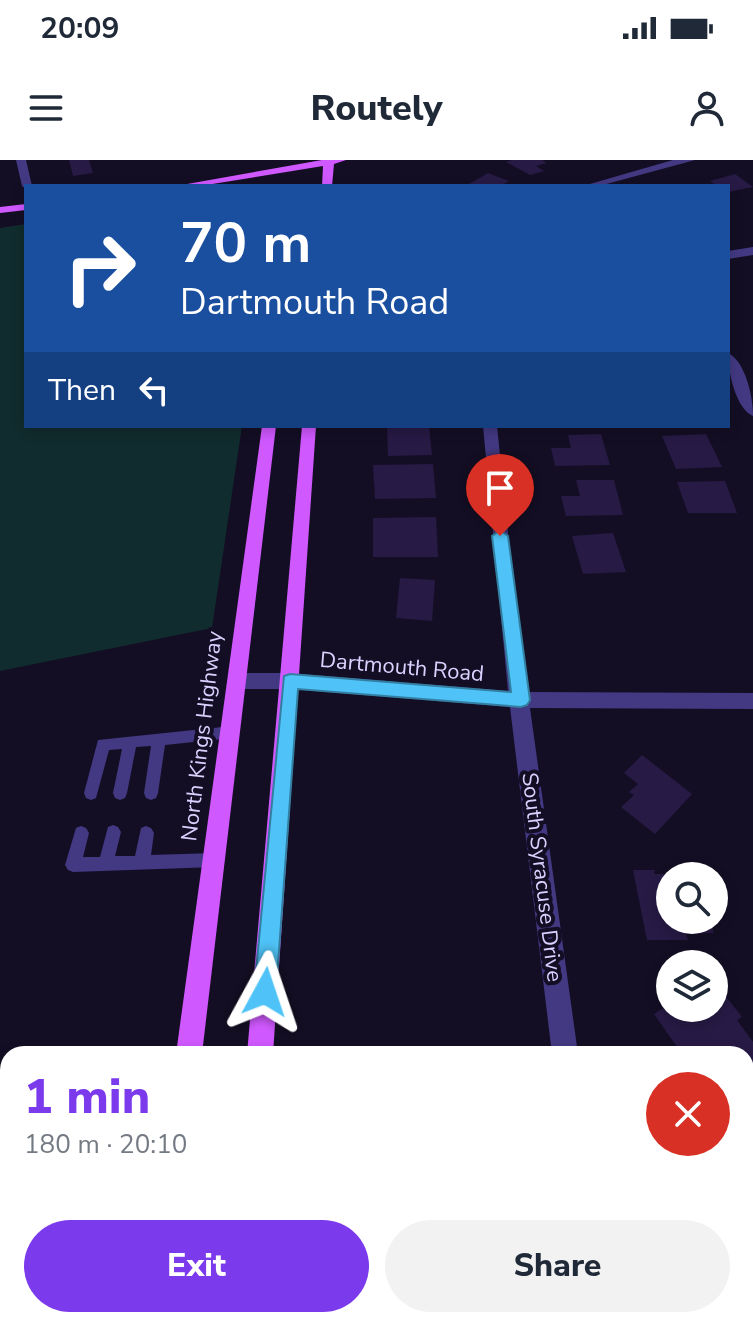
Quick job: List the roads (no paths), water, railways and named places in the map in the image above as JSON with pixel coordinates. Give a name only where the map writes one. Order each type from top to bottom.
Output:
[{"type":"main road","points":[[194,184],[341,160]]},
{"type":"main road","points":[[327,184],[329,161]]},
{"type":"main road","points":[[0,210],[24,207]]},
{"type":"main road","name":"North Kings Highway","points":[[190,1046],[239,681],[269,428]]},
{"type":"main road","points":[[261,1046],[309,428]]},
{"type":"street","points":[[21,160],[27,184]]},
{"type":"street","points":[[614,182],[690,160]]},
{"type":"street","points":[[730,255],[753,251]]},
{"type":"street","points":[[730,361],[753,412]]},
{"type":"street","name":"South Syracuse Drive","points":[[490,428],[505,591],[564,1046]]},
{"type":"street","name":"Dartmouth Road","points":[[239,681],[290,681],[521,700],[753,701]]},
{"type":"lane","points":[[91,793],[103,744],[232,732]]},
{"type":"lane","points":[[151,793],[159,739]]},
{"type":"lane","points":[[120,793],[130,742]]},
{"type":"lane","points":[[106,864],[113,832]]},
{"type":"lane","points":[[81,833],[73,865],[215,860]]},
{"type":"lane","points":[[142,863],[146,833]]}]
